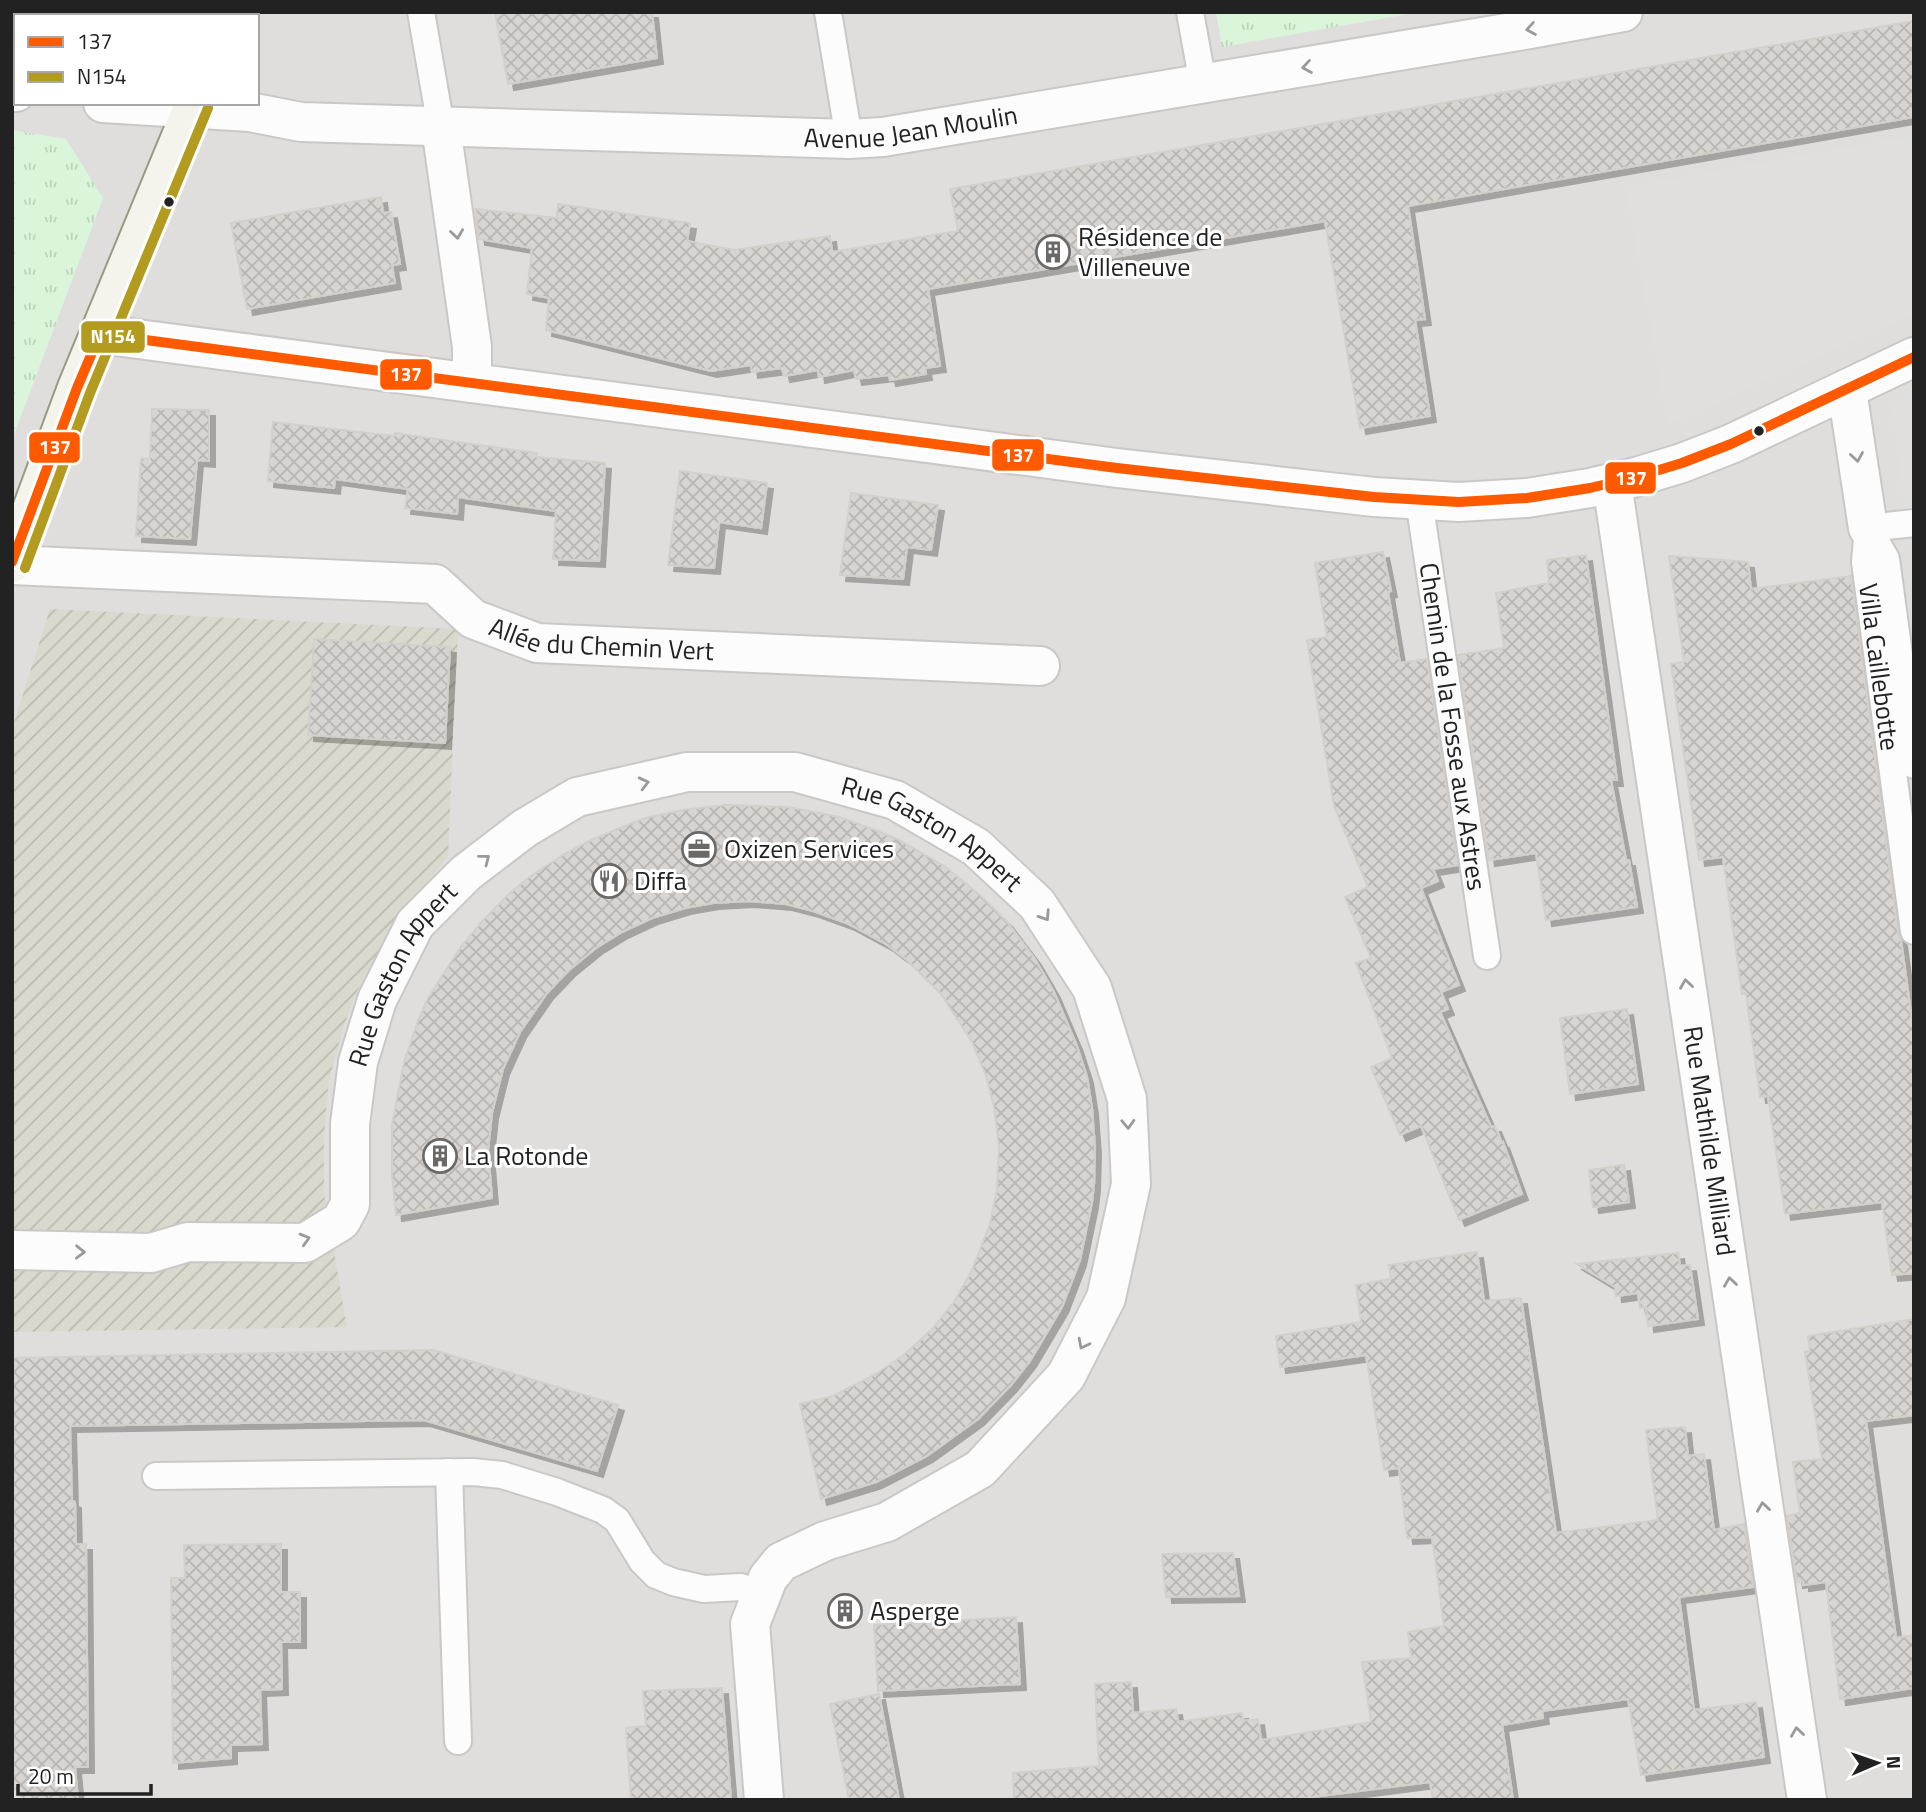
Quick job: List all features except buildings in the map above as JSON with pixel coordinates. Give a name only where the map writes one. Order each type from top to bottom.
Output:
[{"type":"main road","points":[[12,564],[77,388],[194,106]]},
{"type":"street","name":"Avenue Jean Moulin","points":[[164,105],[250,112],[301,122],[849,139],[883,137],[1623,12]]},
{"type":"street","points":[[441,127],[472,348],[472,383]]},
{"type":"street","points":[[100,334],[1117,468],[1374,497],[1459,502],[1527,498],[1590,488],[1682,463],[1731,444],[1914,356]]},
{"type":"street","points":[[1847,390],[1868,528]]},
{"type":"street","name":"Rue Mathilde Milliard","points":[[1612,483],[1807,1800]]},
{"type":"street","name":"Allée du Chemin Vert","points":[[12,564],[435,584],[473,619],[537,643],[1040,666]]},
{"type":"street","name":"Rue Gaston Appert","points":[[12,1250],[151,1253],[188,1242],[305,1242],[341,1222],[349,1204],[350,1124],[358,1062],[377,1000],[415,924],[466,873],[525,828],[577,797],[687,772],[795,772],[895,800],[976,847],[1037,904],[1092,988],[1127,1100],[1131,1184],[1106,1298],[1066,1376],[980,1469],[887,1522],[825,1541],[781,1562],[768,1578],[750,1624],[764,1800]]},
{"type":"lane","points":[[421,12],[441,127]]},
{"type":"lane","points":[[828,12],[849,139]]},
{"type":"lane","points":[[1190,12],[1203,84]]},
{"type":"lane","name":"Chemin de la Fosse aux Astres","points":[[1419,499],[1487,956]]},
{"type":"lane","points":[[1914,523],[1868,528],[1886,559],[1914,765]]},
{"type":"lane","name":"Villa Caillebotte","points":[[1868,528],[1865,562],[1914,931]]},
{"type":"lane","points":[[156,1476],[449,1472],[502,1475],[558,1492],[603,1510],[617,1520],[642,1561],[656,1575],[673,1583],[704,1589],[741,1587],[761,1598]]},
{"type":"lane","points":[[449,1472],[458,1741]]},
{"type":"shaded area","points":[[12,12],[1914,12],[1914,1800],[12,1800]]},
{"type":"shaded area","points":[[1914,136],[1914,313],[1668,425],[1626,187]]},
{"type":"shaded area","points":[[1914,395],[1914,536],[1908,535],[1892,405]]},
{"type":"shaded area","points":[[50,609],[458,629],[448,856],[394,925],[357,991],[329,1079],[324,1135],[324,1194],[347,1327],[12,1332],[12,729]]},
{"type":"green space","points":[[1216,12],[1419,12],[1222,47]]},
{"type":"green space","points":[[12,130],[66,139],[103,198],[12,440]]},
{"type":"transit line","name":"N154","points":[[25,568],[90,393],[208,108]]},
{"type":"transit line","name":"137","points":[[100,334],[1117,468],[1374,497],[1459,502],[1527,498],[1590,488],[1682,463],[1731,444],[1914,357]]},
{"type":"transit line","name":"137","points":[[12,562],[100,334]]},
{"type":"place","name":"Résidence de Villeneuve","points":[[1053,252]]},
{"type":"place","name":"Oxizen Services","points":[[699,849]]},
{"type":"place","name":"Diffa","points":[[609,881]]},
{"type":"place","name":"La Rotonde","points":[[440,1156]]},
{"type":"place","name":"Asperge","points":[[845,1611]]}]
